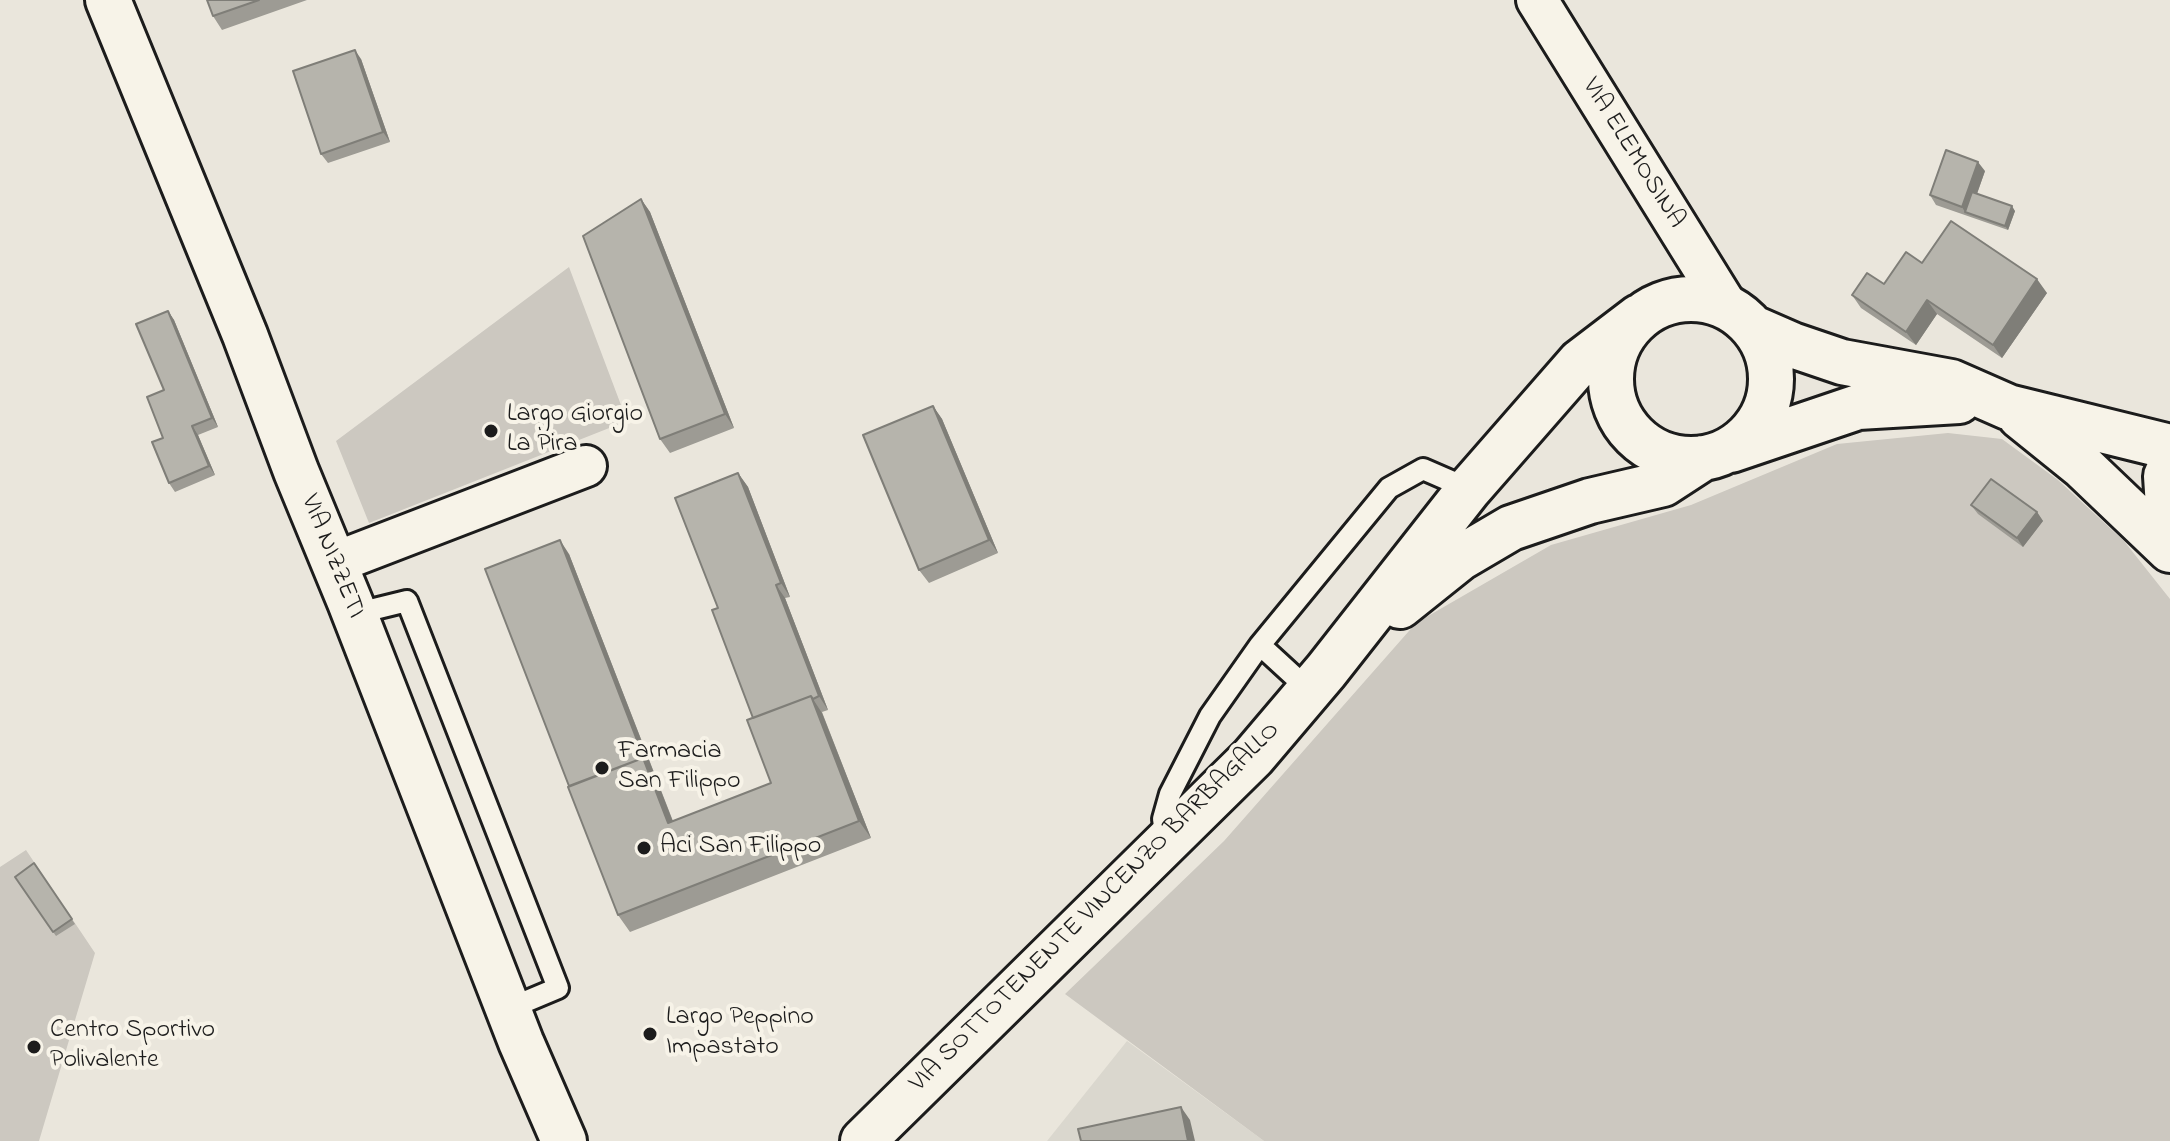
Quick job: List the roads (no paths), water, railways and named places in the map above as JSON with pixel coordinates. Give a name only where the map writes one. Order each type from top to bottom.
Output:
[{"type":"street","name":"VIA NIZZETI","points":[[108,0],[245,335],[557,1132]]},
{"type":"street","name":"VIA ELEMOSINA","points":[[1537,0],[1741,318]]},
{"type":"street","points":[[1317,680],[1469,489],[1580,362],[1639,317],[1660,305],[1682,299],[1706,300],[1792,345],[1842,362],[1951,382],[2002,405],[2082,466],[2170,550]]},
{"type":"street","points":[[1639,317],[1620,340],[1610,368],[1612,398],[1625,425],[1646,446],[1673,458],[1712,456],[1858,407],[1952,401],[2002,405],[2170,447]]},
{"type":"street","points":[[1317,680],[1449,565],[1511,528],[1590,501],[1663,484],[1747,436],[1764,412],[1771,383],[1767,353],[1741,318]]},
{"type":"street","points":[[334,563],[586,466]]},
{"type":"street","points":[[2170,469],[2166,476],[2170,537]]},
{"type":"street","name":"VIA SOTTOTENENTE VINCENZO BARBAGALLO","points":[[863,1141],[1253,757],[1317,680]]},
{"type":"lane","points":[[1167,843],[1163,819],[1170,794],[1210,716],[1260,645],[1389,488],[1423,469],[1469,489]]},
{"type":"lane","points":[[1260,645],[1317,680]]},
{"type":"place","name":"Largo Giorgio La Pira","points":[[491,431]]},
{"type":"place","name":"Farmacia San Filippo","points":[[602,768]]},
{"type":"place","name":"Aci San Filippo","points":[[644,848]]},
{"type":"place","name":"Largo Peppino Impastato","points":[[650,1034]]},
{"type":"place","name":"Centro Sportivo Polivalente","points":[[34,1047]]}]
